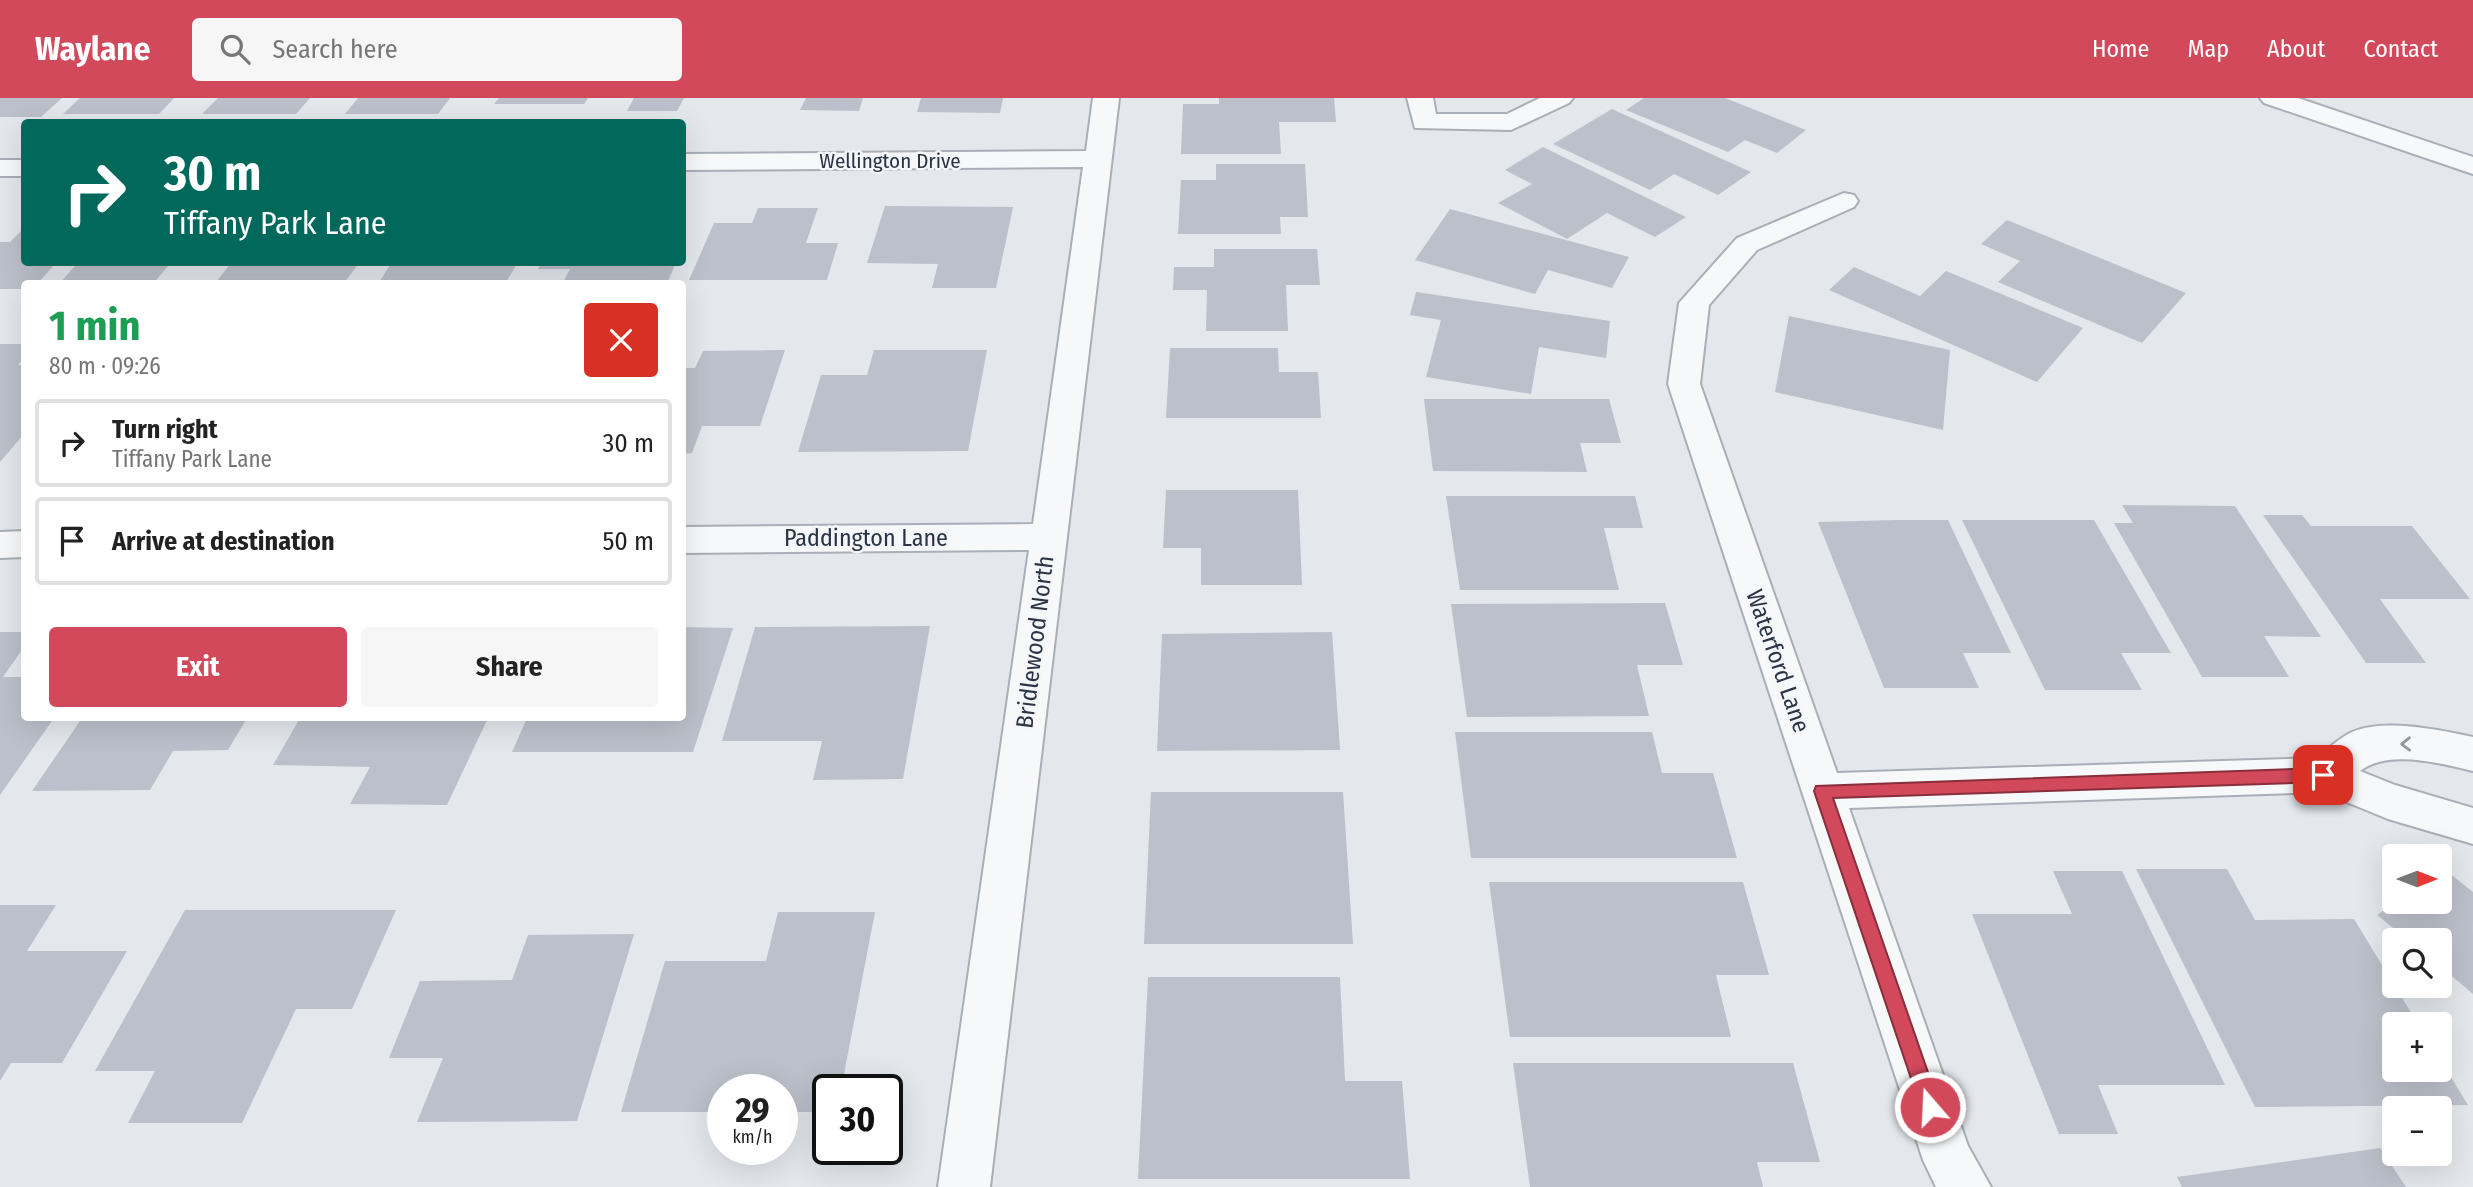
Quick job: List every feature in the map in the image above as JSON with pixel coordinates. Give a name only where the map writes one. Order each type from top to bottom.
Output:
[{"type":"street","name":"Bridlewood North","points":[[964,1187],[1106,98]]},
{"type":"street","points":[[1420,98],[1424,122],[1511,122],[1560,98]]},
{"type":"street","points":[[2273,98],[2473,166]]},
{"type":"street","name":"Wellington Drive","points":[[686,162],[1098,159]]},
{"type":"street","points":[[0,168],[21,167]]},
{"type":"street","name":"Waterford Lane","points":[[1844,201],[1747,244],[1694,303],[1684,384],[1948,1160],[1965,1187]]},
{"type":"street","name":"Paddington Lane","points":[[686,540],[1049,537]]},
{"type":"street","points":[[0,545],[21,544]]},
{"type":"street","points":[[2323,775],[2364,745],[2429,744],[2473,754]]},
{"type":"street","points":[[1822,791],[2323,775],[2388,801],[2473,826]]},
{"type":"building","points":[[0,98],[62,98],[41,117],[0,117]]},
{"type":"building","points":[[80,98],[174,98],[159,114],[63,114]]},
{"type":"building","points":[[218,98],[310,98],[296,114],[202,114]]},
{"type":"building","points":[[358,98],[450,98],[438,114],[345,114]]},
{"type":"building","points":[[499,98],[588,98],[584,104],[494,104]]},
{"type":"building","points":[[634,98],[684,98],[677,111],[627,111]]},
{"type":"building","points":[[806,98],[863,98],[859,111],[800,110]]},
{"type":"building","points":[[921,98],[1003,98],[1000,113],[917,112]]},
{"type":"building","points":[[1219,98],[1334,98],[1336,122],[1279,122],[1281,154],[1181,154],[1183,104],[1219,104]]},
{"type":"building","points":[[1644,98],[1725,98],[1806,130],[1777,153],[1745,140],[1728,152],[1626,110]]},
{"type":"building","points":[[1612,109],[1751,172],[1718,195],[1674,174],[1650,190],[1553,144]]},
{"type":"building","points":[[1543,147],[1686,217],[1655,237],[1607,213],[1567,239],[1498,203],[1532,184],[1505,170]]},
{"type":"building","points":[[1216,164],[1305,164],[1308,217],[1280,217],[1281,234],[1178,234],[1181,180],[1216,180]]},
{"type":"building","points":[[885,206],[1013,207],[996,288],[932,288],[938,264],[867,263]]},
{"type":"building","points":[[758,208],[818,208],[806,243],[838,243],[827,280],[689,280],[714,223],[752,223]]},
{"type":"building","points":[[1450,209],[1629,257],[1612,288],[1548,270],[1535,294],[1415,260]]},
{"type":"building","points":[[2007,220],[2186,293],[2142,343],[1998,282],[2020,261],[1981,244]]},
{"type":"building","points":[[21,231],[21,266],[53,266],[41,280],[21,280],[21,289],[0,289],[0,242],[10,242]]},
{"type":"building","points":[[1214,249],[1317,249],[1320,285],[1286,285],[1288,331],[1206,331],[1207,290],[1173,290],[1174,267],[1214,267]]},
{"type":"building","points":[[75,266],[168,266],[156,280],[63,280]]},
{"type":"building","points":[[229,266],[357,266],[346,280],[218,280]]},
{"type":"building","points":[[389,266],[516,266],[507,280],[381,280]]},
{"type":"building","points":[[540,266],[674,266],[669,280],[564,280],[570,269],[538,269]]},
{"type":"building","points":[[1854,267],[1920,296],[1946,271],[2083,328],[2037,382],[1829,290]]},
{"type":"building","points":[[1416,292],[1610,321],[1606,358],[1539,347],[1531,394],[1426,377],[1441,320],[1410,315]]},
{"type":"building","points":[[1789,316],[1950,350],[1943,430],[1775,392]]},
{"type":"building","points":[[0,344],[21,344],[21,362],[18,365],[21,365],[21,438],[0,462]]},
{"type":"building","points":[[1170,348],[1278,348],[1279,372],[1318,372],[1321,418],[1166,418]]},
{"type":"building","points":[[785,350],[760,426],[702,426],[692,453],[686,454],[686,368],[695,368],[703,351]]},
{"type":"building","points":[[874,350],[987,350],[968,451],[798,452],[821,375],[867,375]]},
{"type":"building","points":[[1424,399],[1609,399],[1621,443],[1580,443],[1587,472],[1433,471]]},
{"type":"building","points":[[1166,490],[1298,490],[1302,585],[1201,585],[1201,548],[1163,548]]},
{"type":"building","points":[[1446,496],[1635,496],[1643,528],[1604,528],[1619,590],[1460,590]]},
{"type":"building","points":[[2122,505],[2235,506],[2321,637],[2264,636],[2289,677],[2202,677],[2114,523],[2133,523]]},
{"type":"building","points":[[2263,515],[2302,515],[2311,526],[2412,526],[2470,599],[2380,599],[2426,663],[2366,663]]},
{"type":"building","points":[[1948,520],[2011,653],[1963,653],[1979,688],[1884,688],[1818,522]]},
{"type":"building","points":[[1962,520],[2094,520],[2171,653],[2121,653],[2142,690],[2045,690]]},
{"type":"building","points":[[1665,603],[1683,665],[1637,665],[1649,716],[1467,717],[1451,604]]},
{"type":"building","points":[[930,626],[903,779],[813,780],[822,741],[722,741],[755,627]]},
{"type":"building","points":[[686,627],[733,628],[693,752],[512,752],[526,721],[686,721]]},
{"type":"building","points":[[0,632],[21,632],[21,651],[3,677],[21,677],[21,721],[52,721],[0,795]]},
{"type":"building","points":[[1332,632],[1340,750],[1157,751],[1162,634]]},
{"type":"building","points":[[80,721],[245,721],[228,750],[173,751],[150,790],[32,791]]},
{"type":"building","points":[[298,721],[487,721],[447,805],[350,804],[370,767],[273,765]]},
{"type":"building","points":[[1455,732],[1652,732],[1662,773],[1713,773],[1737,858],[1471,858]]},
{"type":"building","points":[[1151,792],[1343,792],[1353,944],[1144,944]]},
{"type":"building","points":[[2136,869],[2227,869],[2255,920],[2354,919],[2382,965],[2382,998],[2402,998],[2411,1012],[2382,1012],[2382,1082],[2452,1082],[2452,1079],[2468,1105],[2452,1105],[2452,1096],[2382,1096],[2382,1106],[2255,1107]]},
{"type":"building","points":[[2053,871],[2122,871],[2225,1085],[2098,1085],[2118,1134],[2059,1134],[1972,914],[2072,914]]},
{"type":"building","points":[[2452,875],[2473,892],[2473,994],[2452,976],[2452,928],[2393,928],[2377,915],[2382,912],[2382,914],[2452,914]]},
{"type":"building","points":[[1489,882],[1743,882],[1769,975],[1716,975],[1731,1037],[1510,1037]]},
{"type":"building","points":[[0,905],[56,905],[27,951],[127,951],[62,1063],[11,1063],[0,1081]]},
{"type":"building","points":[[185,910],[396,910],[352,1009],[296,1009],[242,1123],[128,1123],[155,1071],[95,1071]]},
{"type":"building","points":[[778,912],[875,912],[844,1074],[812,1074],[812,1112],[798,1112],[798,1074],[707,1074],[707,1112],[621,1112],[665,961],[766,961]]},
{"type":"building","points":[[634,934],[577,1121],[417,1122],[443,1058],[389,1058],[420,981],[512,980],[528,935]]},
{"type":"building","points":[[1148,977],[1340,977],[1345,1081],[1402,1081],[1410,1179],[1138,1179]]},
{"type":"building","points":[[1513,1063],[1793,1063],[1820,1162],[1757,1162],[1763,1187],[1530,1187]]},
{"type":"building","points":[[2380,1148],[2382,1166],[2392,1166],[2406,1187],[2182,1187],[2177,1177]]},
{"type":"route","points":[[1930,1107],[1822,791],[2323,775]]}]
